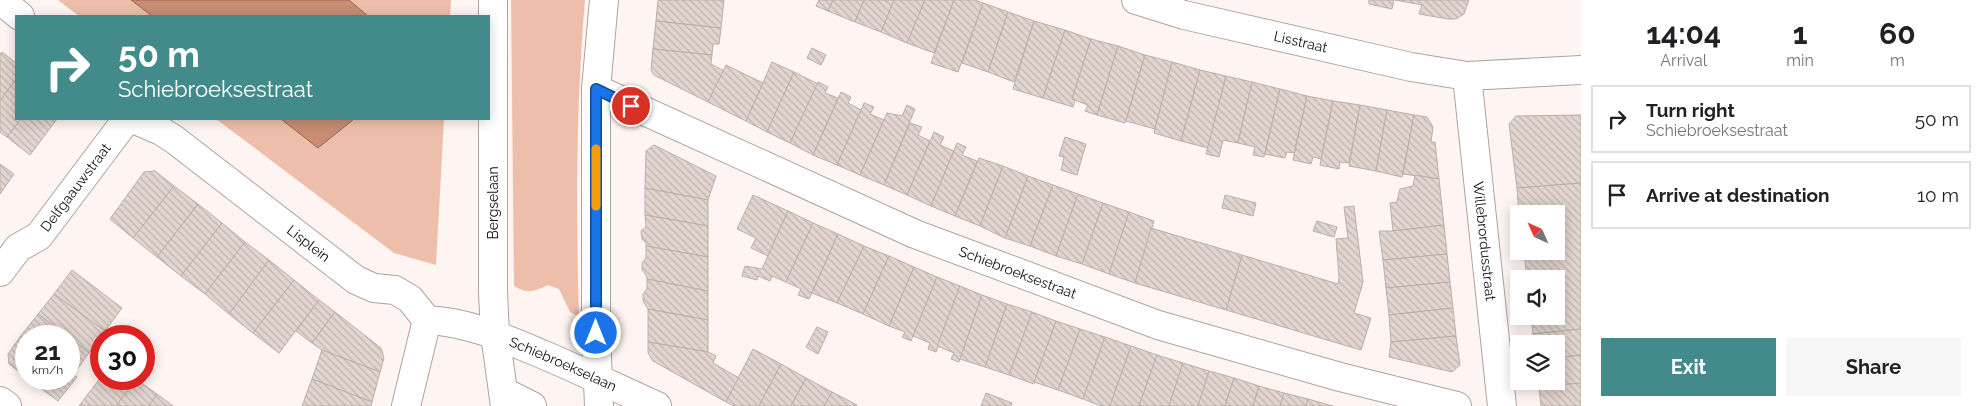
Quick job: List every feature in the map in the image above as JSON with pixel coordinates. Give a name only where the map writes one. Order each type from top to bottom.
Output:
[{"type":"street","points":[[0,0],[19,15]]},
{"type":"street","name":"Bergselaan","points":[[493,0],[495,334],[505,399]]},
{"type":"street","points":[[599,406],[597,378],[596,89],[604,0]]},
{"type":"street","name":"Lisstraat","points":[[1136,0],[1184,15],[1345,52],[1411,67],[1467,76],[1581,70]]},
{"type":"street","name":"Willebrordusstraat","points":[[1467,76],[1502,406]]},
{"type":"street","name":"Schiebroeksestraat","points":[[596,89],[914,234],[1158,325],[1340,377],[1457,406]]},
{"type":"street","name":"Delfgaauwstraat","points":[[0,272],[18,248],[40,236],[125,120]]},
{"type":"street","name":"Lisplein","points":[[135,120],[161,131],[175,140],[356,280],[374,288],[395,290],[410,300],[427,320]]},
{"type":"street","points":[[406,406],[427,320],[447,321],[495,334]]},
{"type":"street","name":"Schiebroekselaan","points":[[495,334],[657,406]]},
{"type":"street","points":[[505,399],[532,406]]},
{"type":"street","points":[[0,400],[7,406]]},
{"type":"shaded area","points":[[58,0],[131,0],[151,15],[78,15]]},
{"type":"shaded area","points":[[131,0],[349,0],[367,15],[151,15]]},
{"type":"shaded area","points":[[349,0],[451,0],[450,15],[367,15]]},
{"type":"shaded area","points":[[511,0],[585,0],[578,158],[577,238],[579,317],[570,312],[559,289],[548,285],[528,291],[514,286]]},
{"type":"shaded area","points":[[217,120],[282,120],[318,147],[353,120],[444,120],[436,265],[394,253]]},
{"type":"shaded area","points":[[282,120],[353,120],[318,148]]},
{"type":"building","points":[[658,0],[724,0],[721,28],[656,21]]},
{"type":"building","points":[[819,0],[833,0],[828,11],[816,6]]},
{"type":"building","points":[[833,0],[864,0],[855,22],[828,11]]},
{"type":"building","points":[[864,0],[894,0],[881,32],[855,22]]},
{"type":"building","points":[[894,0],[925,0],[907,43],[881,32]]},
{"type":"building","points":[[925,0],[954,0],[934,53],[907,43]]},
{"type":"building","points":[[954,0],[975,0],[983,3],[958,72],[931,63]]},
{"type":"building","points":[[1369,0],[1394,0],[1392,9],[1369,4]]},
{"type":"building","points":[[1395,0],[1469,0],[1464,14],[1456,19],[1448,19],[1419,14],[1422,5]]},
{"type":"building","points":[[983,3],[1008,12],[988,72],[962,63]]},
{"type":"building","points":[[1008,12],[1034,21],[1014,82],[988,72]]},
{"type":"building","points":[[656,21],[721,28],[719,44],[713,44],[712,55],[653,49]]},
{"type":"building","points":[[1034,21],[1065,30],[1043,98],[1013,89]]},
{"type":"building","points":[[1065,30],[1091,39],[1072,99],[1075,100],[1073,107],[1043,98]]},
{"type":"building","points":[[1091,39],[1118,46],[1097,115],[1085,111],[1088,105],[1072,99]]},
{"type":"building","points":[[1118,46],[1145,55],[1125,123],[1097,115]]},
{"type":"building","points":[[812,48],[826,55],[821,65],[807,58]]},
{"type":"building","points":[[653,49],[712,55],[711,64],[724,71],[708,102],[654,75],[651,70]]},
{"type":"building","points":[[2,52],[15,62],[15,80],[0,101],[0,54]]},
{"type":"building","points":[[1145,55],[1172,62],[1155,129],[1126,121]]},
{"type":"building","points":[[772,62],[794,72],[767,132],[746,121]]},
{"type":"building","points":[[1172,62],[1200,70],[1181,141],[1154,133]]},
{"type":"building","points":[[726,65],[763,83],[746,121],[708,102]]},
{"type":"building","points":[[1200,70],[1226,76],[1208,148],[1181,141]]},
{"type":"building","points":[[794,72],[818,84],[790,143],[767,132]]},
{"type":"building","points":[[1226,76],[1252,82],[1238,143],[1223,140],[1219,157],[1206,154]]},
{"type":"building","points":[[15,80],[15,120],[20,120],[7,137],[0,132],[0,101]]},
{"type":"building","points":[[818,82],[828,87],[825,93],[838,98],[813,155],[790,143]]},
{"type":"building","points":[[1252,82],[1280,89],[1264,157],[1253,155],[1255,147],[1238,143]]},
{"type":"building","points":[[1280,89],[1307,96],[1294,153],[1287,152],[1285,158],[1265,154]]},
{"type":"building","points":[[841,92],[851,97],[848,103],[861,110],[837,165],[813,155]]},
{"type":"building","points":[[1307,96],[1333,101],[1321,159],[1313,157],[1311,164],[1293,160]]},
{"type":"building","points":[[1333,101],[1360,105],[1349,163],[1340,162],[1339,169],[1320,165]]},
{"type":"building","points":[[864,103],[874,107],[870,114],[884,120],[860,175],[837,165]]},
{"type":"building","points":[[907,105],[915,109],[884,185],[860,175],[887,113],[902,116]]},
{"type":"building","points":[[1360,105],[1387,110],[1376,171],[1349,166]]},
{"type":"building","points":[[1387,110],[1414,115],[1402,177],[1376,171]]},
{"type":"building","points":[[1414,115],[1427,117],[1433,127],[1431,142],[1435,142],[1439,179],[1403,174]]},
{"type":"building","points":[[1581,115],[1581,183],[1517,188],[1509,124],[1516,116]]},
{"type":"building","points":[[20,120],[56,120],[30,155],[7,137]]},
{"type":"building","points":[[910,123],[922,127],[918,135],[930,141],[907,195],[884,185]]},
{"type":"building","points":[[934,132],[944,137],[940,145],[954,151],[931,206],[907,195]]},
{"type":"building","points":[[1065,137],[1086,144],[1077,175],[1061,170],[1064,157],[1059,156]]},
{"type":"building","points":[[957,143],[966,147],[962,155],[977,161],[955,216],[931,206]]},
{"type":"building","points":[[654,145],[716,176],[708,200],[645,188],[646,151]]},
{"type":"building","points":[[979,158],[1003,166],[980,226],[955,216]]},
{"type":"building","points":[[0,164],[14,174],[0,194]]},
{"type":"building","points":[[1003,166],[1028,176],[1005,238],[980,226]]},
{"type":"building","points":[[155,171],[174,186],[133,238],[110,219],[144,172]]},
{"type":"building","points":[[1415,175],[1439,179],[1444,225],[1393,231],[1390,203],[1397,202],[1400,189],[1413,186]]},
{"type":"building","points":[[1028,176],[1053,185],[1030,246],[1005,238]]},
{"type":"building","points":[[1581,183],[1581,329],[1533,334],[1532,325],[1565,325],[1565,270],[1526,270],[1525,260],[1565,260],[1565,205],[1518,205],[1517,188]]},
{"type":"building","points":[[1053,185],[1078,194],[1056,256],[1030,246]]},
{"type":"building","points":[[174,186],[198,204],[157,257],[133,238]]},
{"type":"building","points":[[645,188],[708,200],[708,226],[645,215]]},
{"type":"building","points":[[1078,194],[1103,203],[1082,264],[1056,256]]},
{"type":"building","points":[[753,195],[788,211],[768,256],[751,248],[756,238],[737,229]]},
{"type":"building","points":[[1225,195],[1256,203],[1253,216],[1222,208]]},
{"type":"building","points":[[1103,203],[1129,212],[1109,274],[1082,264]]},
{"type":"building","points":[[198,204],[222,223],[181,276],[157,257]]},
{"type":"building","points":[[1354,206],[1363,282],[1354,313],[1371,318],[1361,350],[1226,310],[1242,255],[1338,284],[1336,239],[1348,238],[1344,207]]},
{"type":"building","points":[[788,211],[813,223],[786,282],[772,276],[770,281],[758,276],[757,280],[742,276],[745,266],[762,269]]},
{"type":"building","points":[[1129,212],[1154,221],[1135,283],[1109,274]]},
{"type":"building","points":[[645,215],[708,226],[708,257],[646,246],[642,239],[641,231],[646,227]]},
{"type":"building","points":[[1317,221],[1337,227],[1334,237],[1313,231]]},
{"type":"building","points":[[222,223],[245,242],[205,294],[181,276]]},
{"type":"building","points":[[813,223],[838,234],[809,299],[798,295],[801,289],[786,282]]},
{"type":"building","points":[[1444,225],[1447,254],[1383,260],[1379,231]]},
{"type":"building","points":[[1151,228],[1242,255],[1226,310],[1135,283]]},
{"type":"building","points":[[838,234],[864,246],[837,303],[812,293]]},
{"type":"building","points":[[245,242],[269,260],[229,314],[205,294]]},
{"type":"building","points":[[646,246],[708,257],[708,291],[647,279],[642,270],[642,263],[646,258]]},
{"type":"building","points":[[864,246],[889,256],[863,314],[837,303]]},
{"type":"building","points":[[1447,254],[1450,282],[1386,288],[1383,260]]},
{"type":"building","points":[[889,256],[914,267],[889,326],[863,314]]},
{"type":"building","points":[[269,260],[294,280],[253,333],[229,314]]},
{"type":"building","points":[[914,267],[937,277],[911,341],[902,337],[905,332],[889,326]]},
{"type":"building","points":[[72,270],[122,308],[109,325],[97,325],[54,294]]},
{"type":"building","points":[[937,277],[960,286],[936,352],[928,349],[930,343],[913,336]]},
{"type":"building","points":[[647,279],[708,291],[708,320],[648,309],[643,301],[643,294],[647,289]]},
{"type":"building","points":[[294,280],[319,300],[279,353],[253,333]]},
{"type":"building","points":[[1450,282],[1453,308],[1389,315],[1386,288]]},
{"type":"building","points":[[960,286],[982,295],[959,362],[951,359],[954,353],[937,346]]},
{"type":"building","points":[[54,294],[97,325],[90,325],[89,353],[80,346],[80,325],[52,325],[38,314]]},
{"type":"building","points":[[982,295],[1007,304],[985,367],[960,359]]},
{"type":"building","points":[[319,300],[335,312],[312,343],[296,331]]},
{"type":"building","points":[[1007,304],[1032,312],[1009,375],[985,367]]},
{"type":"building","points":[[1453,308],[1456,336],[1391,342],[1389,315]]},
{"type":"building","points":[[648,309],[708,320],[708,352],[648,342]]},
{"type":"building","points":[[335,312],[381,348],[384,358],[380,372],[322,350],[312,343]]},
{"type":"building","points":[[1032,312],[1056,321],[1034,384],[1009,375]]},
{"type":"building","points":[[38,314],[52,325],[29,325]]},
{"type":"building","points":[[1056,321],[1080,329],[1058,390],[1034,382]]},
{"type":"building","points":[[817,327],[828,332],[818,354],[806,347]]},
{"type":"building","points":[[1080,329],[1105,337],[1083,399],[1058,390]]},
{"type":"building","points":[[1581,329],[1581,355],[1565,357],[1565,335],[1533,334]]},
{"type":"building","points":[[1456,336],[1460,365],[1452,372],[1389,357],[1391,342]]},
{"type":"building","points":[[1105,337],[1131,346],[1110,406],[1101,406],[1083,399]]},
{"type":"building","points":[[648,342],[708,352],[716,356],[713,363],[739,378],[726,402],[653,361],[648,353]]},
{"type":"building","points":[[15,344],[15,369],[9,364],[8,354]]},
{"type":"building","points":[[80,346],[89,353],[80,365]]},
{"type":"building","points":[[1131,346],[1157,355],[1139,406],[1110,406]]},
{"type":"building","points":[[753,349],[781,364],[759,406],[734,406],[726,402]]},
{"type":"building","points":[[322,350],[380,372],[372,402],[312,379]]},
{"type":"building","points":[[1157,355],[1183,363],[1169,406],[1139,406]]},
{"type":"building","points":[[1581,355],[1581,383],[1565,385],[1565,357]]},
{"type":"building","points":[[1183,363],[1209,371],[1198,406],[1169,406]]},
{"type":"building","points":[[781,364],[806,378],[791,406],[759,406]]},
{"type":"building","points":[[1209,371],[1234,378],[1225,406],[1198,406]]},
{"type":"building","points":[[806,378],[832,392],[824,406],[791,406]]},
{"type":"building","points":[[1234,378],[1259,386],[1253,406],[1225,406]]},
{"type":"building","points":[[312,379],[372,402],[371,406],[302,406]]},
{"type":"building","points":[[1581,383],[1581,406],[1541,406],[1539,390],[1565,390],[1565,385]]},
{"type":"building","points":[[1259,386],[1284,393],[1280,406],[1253,406]]},
{"type":"building","points":[[43,390],[67,390],[58,401]]},
{"type":"building","points":[[91,390],[128,390],[116,406],[79,406]]},
{"type":"building","points":[[128,390],[151,390],[157,394],[149,406],[116,406]]},
{"type":"building","points":[[832,392],[857,405],[824,406]]},
{"type":"building","points":[[986,393],[1012,403],[1011,406],[981,406]]},
{"type":"building","points":[[1284,393],[1308,399],[1306,406],[1280,406]]},
{"type":"building","points":[[157,394],[173,406],[149,406]]},
{"type":"building","points":[[1308,399],[1333,406],[1306,406]]},
{"type":"slow traffic","points":[[596,149],[596,206]]},
{"type":"route","points":[[596,333],[596,89],[631,106]]}]
